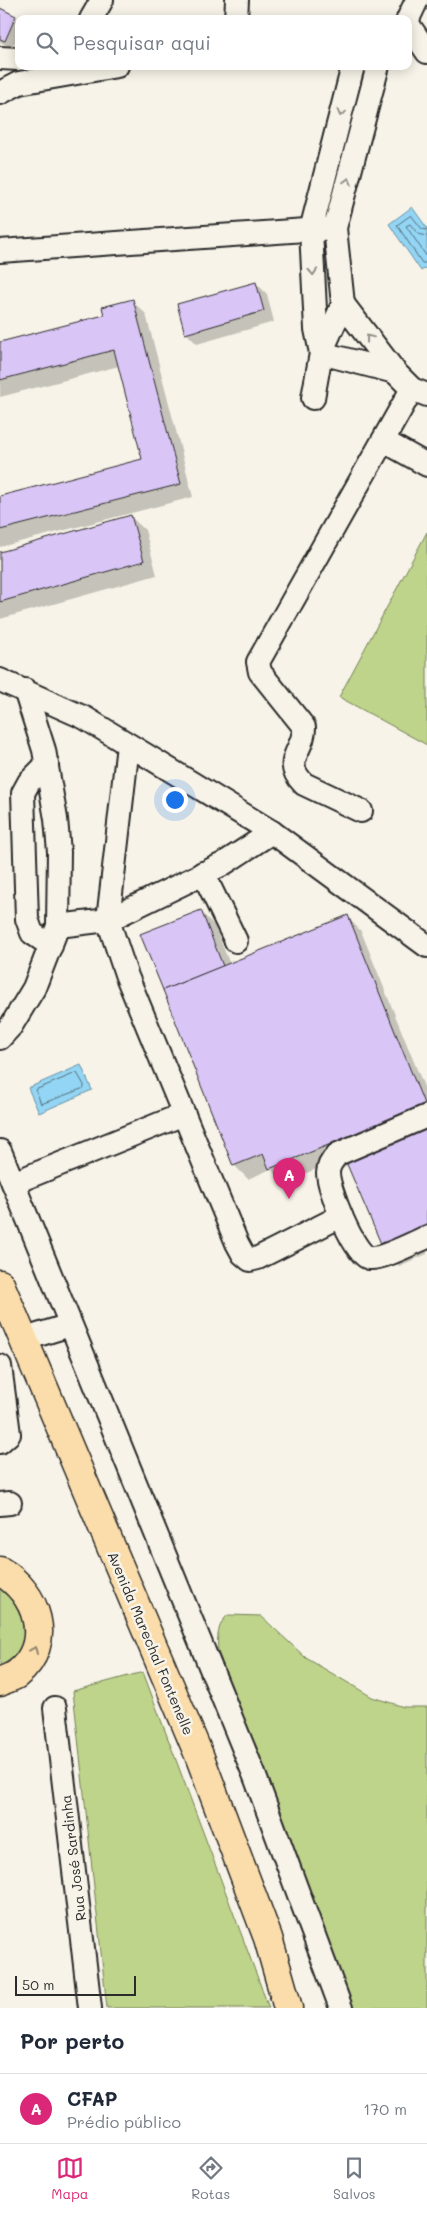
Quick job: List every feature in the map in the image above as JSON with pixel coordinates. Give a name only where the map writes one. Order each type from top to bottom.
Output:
[{"type":"main road","name":"Avenida Marechal Fontenelle","points":[[0,1284],[22,1340],[199,1755],[268,1938],[288,2008]]},
{"type":"main road","points":[[0,1571],[11,1578],[26,1594],[37,1616],[39,1639],[31,1658],[17,1674],[0,1682]]},
{"type":"street","points":[[93,15],[102,0]]},
{"type":"street","points":[[236,15],[237,0]]},
{"type":"street","points":[[410,15],[417,0]]},
{"type":"street","points":[[412,30],[427,52]]},
{"type":"street","points":[[0,58],[15,59]]},
{"type":"street","points":[[0,93],[19,83],[94,70]]},
{"type":"street","points":[[321,353],[316,329],[311,230],[352,70]]},
{"type":"street","points":[[313,398],[321,353],[343,304],[335,228],[377,70]]},
{"type":"street","points":[[0,251],[335,228]]},
{"type":"street","points":[[343,304],[395,372],[420,392],[384,441],[258,662],[260,672],[304,728],[304,733],[294,757],[293,767],[296,776],[304,784],[361,811]]},
{"type":"street","points":[[321,353],[395,372]]},
{"type":"street","points":[[384,441],[427,465]]},
{"type":"street","points":[[0,680],[85,718],[272,832],[427,946]]},
{"type":"street","points":[[0,1038],[11,1026],[34,988],[55,936],[58,839],[47,764],[25,690]]},
{"type":"street","points":[[128,745],[108,920],[126,974],[237,1244],[243,1254],[250,1260],[258,1258],[341,1216]]},
{"type":"street","points":[[47,764],[29,782],[23,793],[27,919],[32,933],[55,936],[108,920],[223,864],[272,832]]},
{"type":"street","points":[[203,873],[236,941]]},
{"type":"street","points":[[13,1183],[184,1114]]},
{"type":"street","points":[[427,1116],[338,1154],[331,1162],[327,1172],[341,1216],[361,1253],[369,1258],[380,1256],[427,1237]]},
{"type":"street","points":[[0,1151],[254,1774],[342,2008]]},
{"type":"street","points":[[22,1340],[70,1325]]},
{"type":"street","points":[[0,1366],[9,1434],[0,1442]]},
{"type":"street","name":"Rua José Sardinha","points":[[55,1708],[90,2008]]},
{"type":"green space","points":[[427,532],[427,745],[339,697]]},
{"type":"green space","points":[[0,1587],[18,1604],[23,1623],[24,1643],[16,1655],[0,1667]]},
{"type":"green space","points":[[228,1615],[261,1616],[306,1658],[372,1697],[404,1707],[427,1707],[427,2008],[352,2008],[288,1831],[218,1652],[220,1627]]},
{"type":"green space","points":[[143,1672],[269,2008],[107,2008],[73,1691]]},
{"type":"water","points":[[412,207],[427,228],[427,267],[421,271],[389,224]]},
{"type":"water","points":[[81,1065],[92,1090],[39,1113],[28,1088]]},
{"type":"building","points":[[0,8],[15,16],[15,18],[5,41],[0,39]]},
{"type":"building","points":[[256,282],[264,311],[185,334],[177,304]]},
{"type":"building","points":[[133,299],[181,484],[0,530],[0,496],[142,459],[114,350],[0,380],[0,342],[104,315],[102,307]]},
{"type":"building","points":[[131,515],[144,561],[0,602],[0,552]]},
{"type":"building","points":[[201,910],[223,966],[163,990],[140,934]]},
{"type":"building","points":[[348,915],[425,1106],[269,1169],[263,1154],[233,1166],[163,990]]},
{"type":"building","points":[[427,1119],[427,1235],[385,1253],[343,1155]]},
{"type":"place","name":"CFAP","points":[[289,1199]]}]
